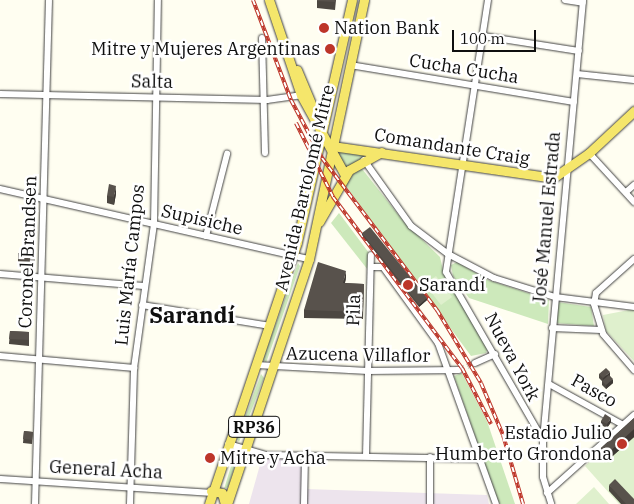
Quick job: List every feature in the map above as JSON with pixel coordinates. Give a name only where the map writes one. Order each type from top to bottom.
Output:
[{"type":"main road","points":[[269,0],[322,132]]},
{"type":"main road","name":"Avenida Bartolomé Mitre","points":[[208,504],[293,255],[352,0]]},
{"type":"main road","name":"Avenida Bartolomé Mitre","points":[[228,502],[309,259],[364,0]]},
{"type":"main road","points":[[292,61],[301,95],[332,146],[345,174]]},
{"type":"main road","points":[[566,172],[634,111]]},
{"type":"main road","name":"Comandante Craig","points":[[332,146],[549,178],[566,172]]},
{"type":"main road","points":[[315,228],[345,174],[364,160],[382,152]]},
{"type":"main road","points":[[211,491],[222,493],[228,502]]},
{"type":"street","name":"Coronel Brandsen","points":[[36,504],[49,0]]},
{"type":"street","name":"Luis María Campos","points":[[130,504],[134,368],[154,224],[158,0]]},
{"type":"street","name":"Nueva York","points":[[488,0],[484,36],[448,254],[448,277],[495,354],[543,440]]},
{"type":"street","points":[[566,0],[583,2]]},
{"type":"street","name":"José Manuel Estrada","points":[[543,440],[583,2]]},
{"type":"street","points":[[484,36],[579,51]]},
{"type":"street","points":[[262,38],[266,100],[265,153]]},
{"type":"street","name":"Cucha Cucha","points":[[350,65],[574,102]]},
{"type":"street","points":[[577,74],[634,80]]},
{"type":"street","name":"Salta","points":[[0,94],[266,100],[301,95]]},
{"type":"street","points":[[588,153],[634,202]]},
{"type":"street","points":[[206,236],[227,154]]},
{"type":"street","points":[[364,160],[411,226],[448,254],[487,276],[555,298],[594,304],[634,307]]},
{"type":"street","points":[[626,192],[634,185]]},
{"type":"street","name":"Supisiche","points":[[0,188],[309,259]]},
{"type":"street","name":"Pila","points":[[366,456],[371,255]]},
{"type":"street","points":[[634,259],[596,293],[594,304],[601,330],[634,370]]},
{"type":"street","points":[[371,267],[383,267],[436,337],[496,504]]},
{"type":"street","points":[[0,274],[144,286]]},
{"type":"street","points":[[142,305],[270,326]]},
{"type":"street","points":[[552,328],[601,330]]},
{"type":"street","points":[[475,362],[495,354]]},
{"type":"street","points":[[0,356],[134,368]]},
{"type":"street","name":"Azucena Villaflor","points":[[256,365],[274,368],[368,371],[450,372],[459,370]]},
{"type":"street","name":"Pasco","points":[[549,384],[623,425]]},
{"type":"street","points":[[547,494],[634,414]]},
{"type":"street","points":[[543,440],[541,462],[550,504]]},
{"type":"street","points":[[228,444],[246,450],[304,455],[480,459]]},
{"type":"street","points":[[304,455],[304,504]]},
{"type":"street","points":[[430,457],[430,504]]},
{"type":"street","name":"General Acha","points":[[0,479],[211,491]]},
{"type":"shaded area","points":[[263,454],[303,456],[305,489],[487,495],[489,504],[249,504]]},
{"type":"green space","points":[[347,151],[367,155],[346,169],[338,153]]},
{"type":"green space","points":[[359,165],[404,222],[440,257],[444,274],[488,347],[486,353],[471,356],[345,185]]},
{"type":"green space","points":[[339,213],[369,253],[368,270],[331,223]]},
{"type":"green space","points":[[457,262],[488,280],[549,300],[548,324],[469,298],[453,276],[451,265]]},
{"type":"green space","points":[[298,263],[300,266],[266,363],[263,359]]},
{"type":"green space","points":[[436,276],[452,297],[441,305],[425,284]]},
{"type":"green space","points":[[557,302],[591,307],[594,326],[555,323]]},
{"type":"green space","points":[[634,309],[634,361],[606,331],[603,315]]},
{"type":"green space","points":[[462,373],[487,421],[515,504],[499,504],[454,376]]},
{"type":"green space","points":[[261,374],[264,378],[239,442],[237,439]]},
{"type":"green space","name":"Estadio Julio Humberto Grondona","points":[[634,421],[634,504],[619,504],[585,466]]},
{"type":"green space","points":[[236,450],[239,453],[228,487],[224,489]]},
{"type":"green space","points":[[594,487],[609,504],[576,504]]},
{"type":"building","points":[[317,0],[336,0],[335,2]]},
{"type":"building","points":[[109,184],[116,186],[114,197],[107,196]]},
{"type":"building","points":[[370,227],[427,298],[419,305],[362,233]]},
{"type":"building","points":[[18,253],[35,254],[35,261],[18,260]]},
{"type":"building","points":[[318,262],[346,271],[343,283],[364,284],[363,312],[304,310]]},
{"type":"building","points":[[10,331],[29,332],[29,340],[9,339]]},
{"type":"building","points":[[606,368],[610,372],[603,378],[599,374]]},
{"type":"building","points":[[609,375],[613,379],[606,385],[602,381]]},
{"type":"building","points":[[599,389],[605,392],[601,399],[595,395]]},
{"type":"building","points":[[605,414],[611,418],[607,424],[601,421]]},
{"type":"building","points":[[634,418],[634,429],[607,454],[601,448]]},
{"type":"building","points":[[24,431],[33,432],[32,440],[23,439]]},
{"type":"building","points":[[615,479],[634,499],[634,504],[626,504],[609,485]]},
{"type":"tunnel","points":[[459,370],[475,363]]},
{"type":"railway","points":[[253,0],[291,100],[322,158],[437,310],[481,383],[503,435],[523,504]]},
{"type":"railway","points":[[296,123],[333,197],[462,368],[491,424]]},
{"type":"place","name":"Nation Bank","points":[[324,28]]},
{"type":"place","name":"Mitre y Mujeres Argentinas","points":[[330,49]]},
{"type":"place","name":"Sarandí","points":[[408,285]]},
{"type":"place","name":"Estadio Julio Humberto Grondona","points":[[622,444]]},
{"type":"place","name":"Mitre y Acha","points":[[210,458]]},
{"type":"district","name":"Sarandí","points":[[192,315]]}]
